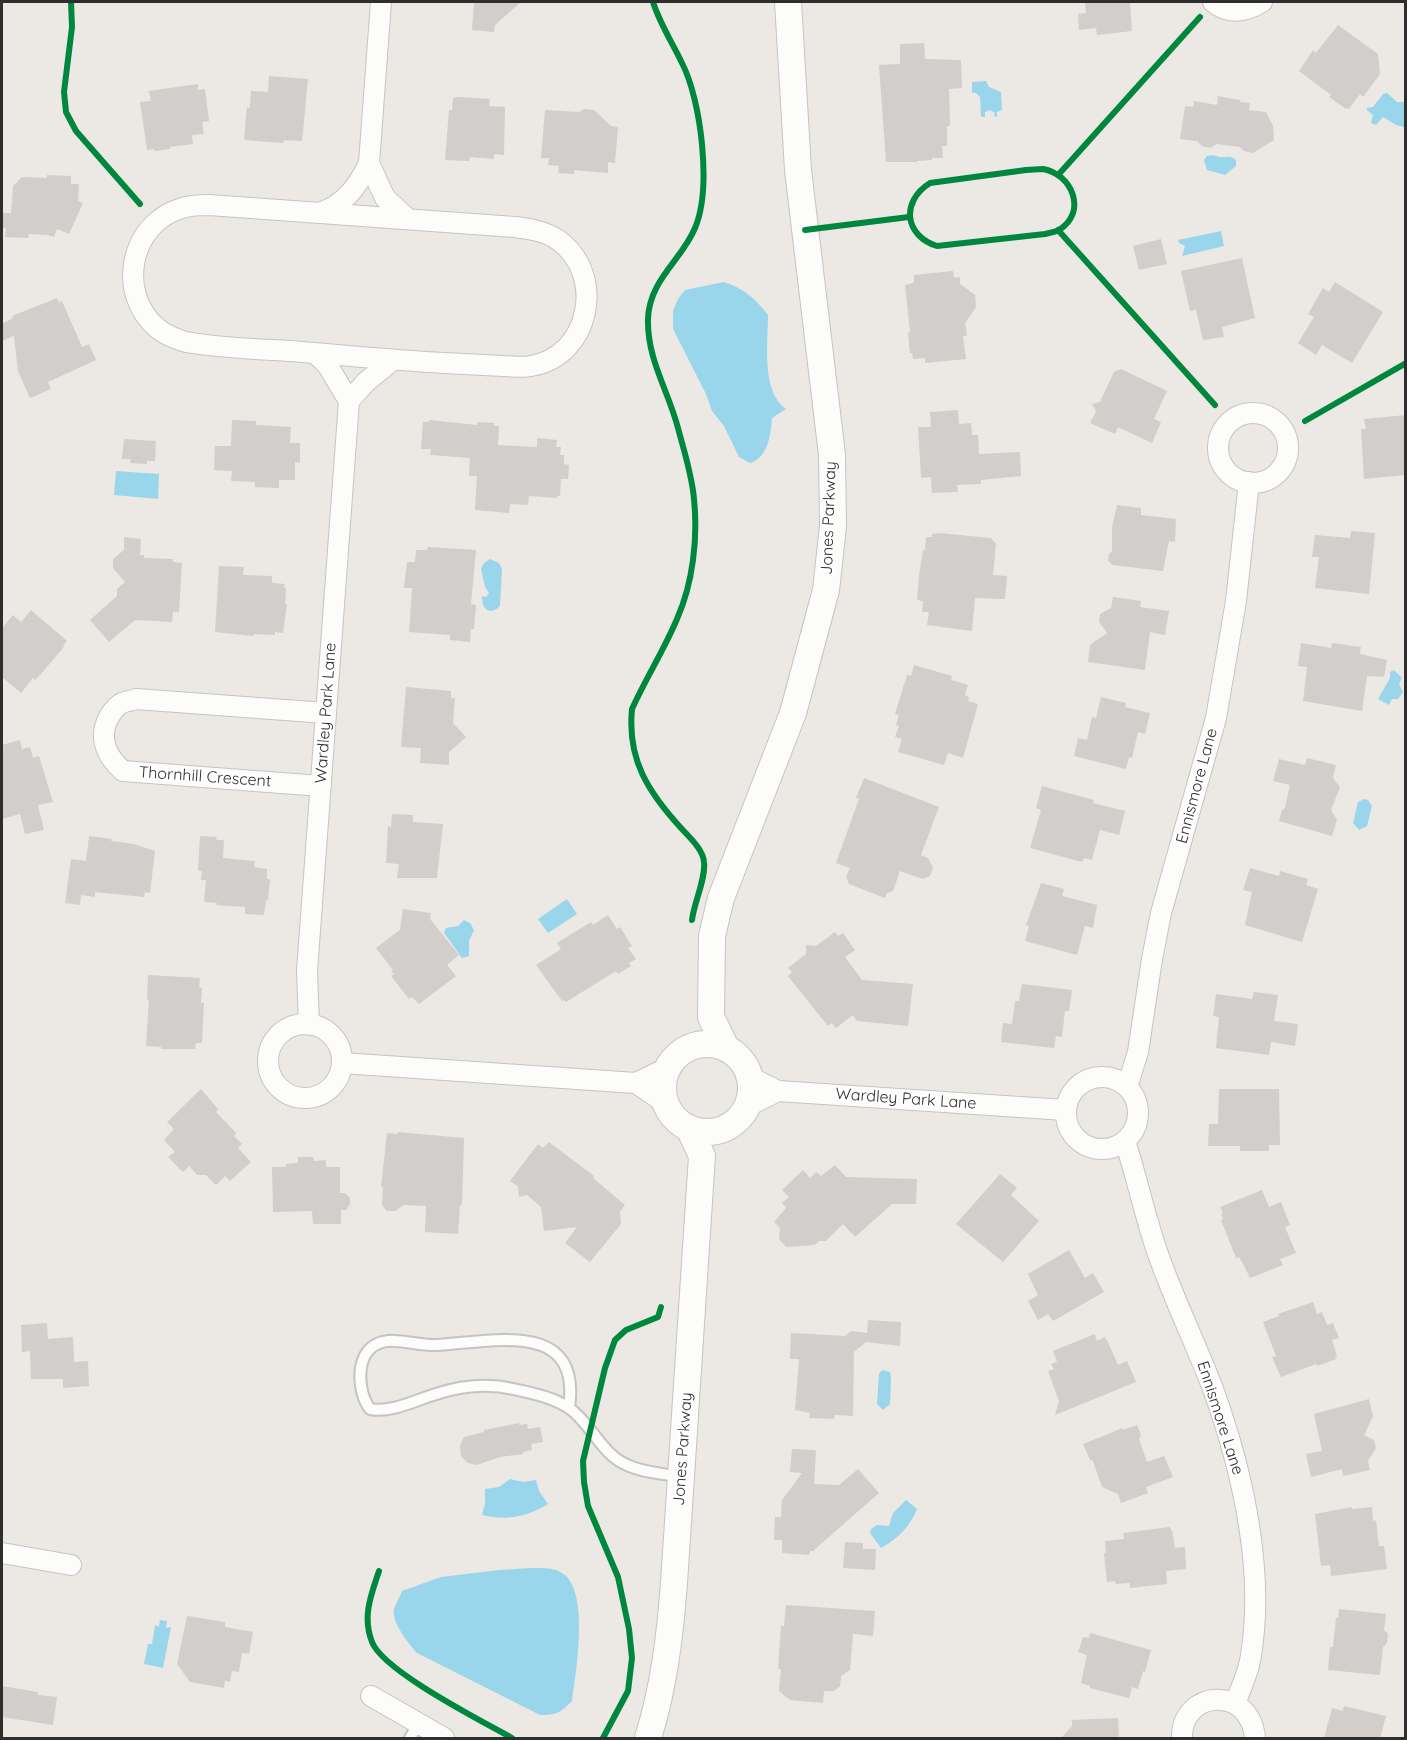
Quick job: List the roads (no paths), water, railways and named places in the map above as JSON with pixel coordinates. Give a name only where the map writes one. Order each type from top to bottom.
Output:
[{"type":"street","points":[[320,213],[331,209],[345,199],[360,181],[369,163],[381,2]]},
{"type":"street","name":"Jones Parkway","points":[[726,1048],[711,1017],[712,936],[719,908],[793,713],[826,590],[833,526],[832,454],[798,170],[788,2]]},
{"type":"street","points":[[1213,2],[1229,10],[1241,11],[1253,8],[1262,2]]},
{"type":"street","points":[[369,163],[385,198],[408,219]]},
{"type":"street","points":[[209,205],[408,219],[515,226],[543,232],[567,248],[575,256],[584,275],[587,305],[581,327],[569,345],[560,353],[529,367],[393,360],[201,345],[175,338],[158,329],[145,315],[136,299],[132,272],[135,254],[144,236],[155,223],[180,208],[209,205]]},
{"type":"street","points":[[315,353],[328,366],[349,401],[366,382],[393,360]]},
{"type":"street","name":"Wardley Park Lane","points":[[309,1025],[307,971],[349,401]]},
{"type":"street","name":"Ennismore Lane","points":[[1127,1087],[1138,1052],[1161,913],[1215,718],[1236,602],[1249,482]]},
{"type":"street","name":"Thornhill Crescent","points":[[321,786],[123,771],[113,762],[106,750],[104,738],[106,724],[112,713],[121,703],[136,699],[326,713]]},
{"type":"street","name":"Jones Parkway","points":[[696,1045],[711,1017]]},
{"type":"street","points":[[309,1025],[319,1027],[329,1033],[337,1042],[342,1053],[342,1063],[339,1077],[332,1087],[310,1098],[298,1098],[286,1093],[277,1085],[270,1074],[268,1062],[270,1050],[284,1031],[295,1026],[309,1025]]},
{"type":"street","points":[[636,1083],[665,1103],[677,1121],[689,1128],[708,1132],[723,1129],[735,1123],[748,1106],[752,1092],[750,1077],[739,1057],[726,1048],[712,1044],[696,1045],[677,1055],[667,1068],[663,1082],[665,1103]]},
{"type":"street","points":[[342,1063],[636,1083],[667,1068]]},
{"type":"street","name":"Wardley Park Lane","points":[[750,1077],[778,1091],[1065,1110]]},
{"type":"street","points":[[1100,1077],[1112,1078],[1127,1087],[1137,1103],[1138,1115],[1136,1127],[1125,1140],[1109,1149],[1098,1149],[1086,1146],[1077,1140],[1069,1130],[1065,1110],[1069,1096],[1077,1086],[1088,1079],[1100,1077]]},
{"type":"street","points":[[748,1106],[778,1091]]},
{"type":"street","name":"Jones Parkway","points":[[648,1738],[664,1679],[670,1640],[681,1477],[702,1156],[689,1128]]},
{"type":"street","points":[[702,1156],[723,1129]]},
{"type":"street","name":"Ennismore Lane","points":[[1125,1140],[1158,1254],[1213,1390],[1234,1455],[1245,1502],[1255,1612],[1249,1664],[1235,1704]]},
{"type":"street","points":[[2,1553],[71,1564]]},
{"type":"street","points":[[371,1695],[414,1731],[444,1738]]},
{"type":"street","points":[[1182,1738],[1181,1731],[1193,1709],[1204,1702],[1216,1700],[1229,1701],[1249,1716],[1254,1727],[1255,1738]]},
{"type":"lane","points":[[569,1408],[571,1385],[566,1366],[553,1350],[530,1340],[430,1345],[389,1341],[376,1344],[364,1355],[359,1369],[368,1406],[374,1409],[401,1406],[467,1387],[494,1385],[542,1396],[569,1408],[620,1461],[634,1468],[681,1477]]},
{"type":"water","points":[[986,81],[989,87],[1001,92],[1002,110],[997,112],[997,117],[990,110],[985,112],[985,117],[981,117],[980,97],[972,93],[972,82]]},
{"type":"water","points":[[1387,93],[1397,102],[1404,102],[1406,126],[1396,125],[1383,117],[1376,125],[1371,123],[1373,115],[1367,108],[1373,107],[1383,94]]},
{"type":"water","points":[[1207,156],[1233,158],[1236,160],[1236,166],[1225,175],[1207,170],[1204,160]]},
{"type":"water","points":[[1221,231],[1224,246],[1182,256],[1185,246],[1178,240]]},
{"type":"water","points":[[724,282],[749,295],[768,315],[769,379],[778,401],[786,409],[772,418],[765,451],[750,463],[739,457],[724,426],[712,411],[706,394],[673,329],[673,311],[685,290]]},
{"type":"water","points":[[116,471],[159,474],[158,499],[114,495]]},
{"type":"water","points":[[490,559],[499,563],[502,569],[500,606],[490,611],[485,608],[482,601],[482,596],[486,597],[489,593],[485,587],[481,569]]},
{"type":"water","points":[[1394,670],[1402,678],[1399,684],[1403,692],[1398,699],[1392,699],[1389,705],[1378,699],[1390,678],[1390,672]]},
{"type":"water","points":[[1368,800],[1372,806],[1367,826],[1359,830],[1353,823],[1358,802]]},
{"type":"water","points":[[567,899],[577,914],[548,933],[538,919]]},
{"type":"water","points":[[464,920],[470,923],[474,930],[469,941],[469,956],[462,958],[444,933],[446,928],[458,926]]},
{"type":"water","points":[[882,1370],[890,1372],[891,1377],[890,1404],[883,1410],[877,1404],[879,1374]]},
{"type":"water","points":[[510,1479],[523,1482],[536,1480],[539,1491],[548,1504],[516,1517],[499,1518],[482,1515],[485,1489],[499,1487]]},
{"type":"water","points":[[906,1500],[917,1509],[914,1515],[903,1531],[881,1548],[870,1533],[871,1529],[877,1525],[889,1526],[893,1513]]},
{"type":"water","points":[[530,1568],[551,1569],[562,1573],[571,1582],[579,1613],[578,1652],[572,1701],[554,1714],[540,1715],[417,1653],[401,1632],[394,1614],[402,1591],[441,1577]]},
{"type":"water","points":[[160,1620],[167,1621],[166,1628],[171,1627],[163,1668],[144,1664],[148,1644],[152,1644],[155,1625],[159,1627]]}]
